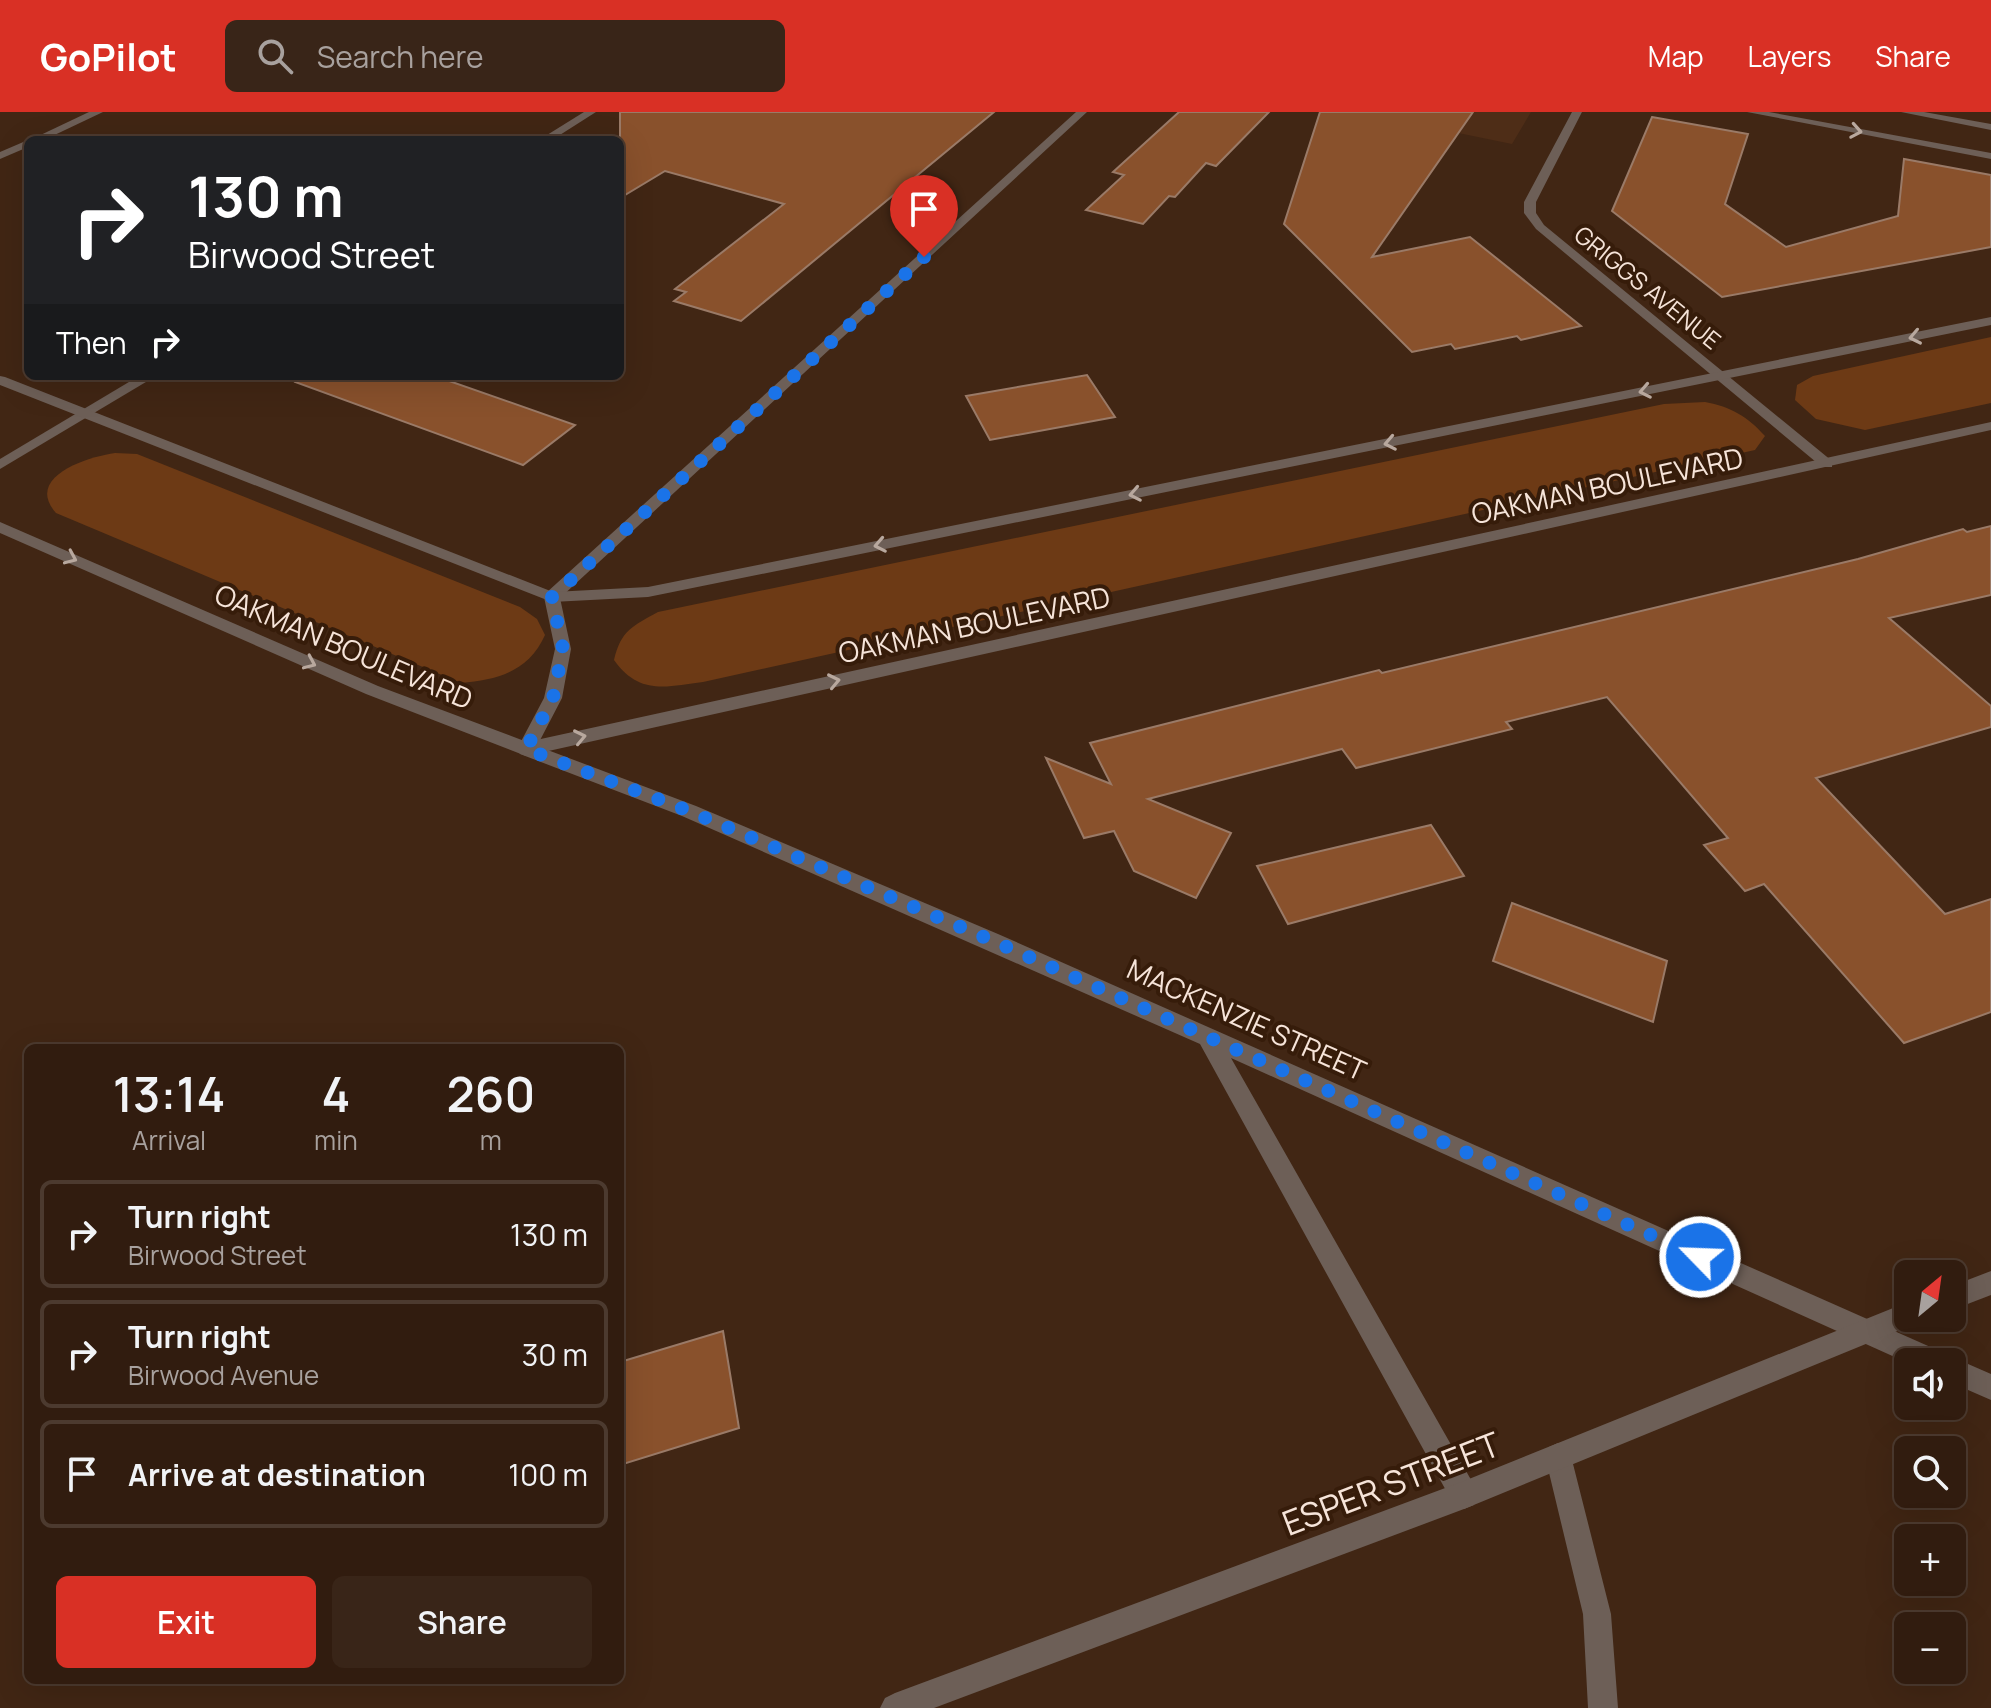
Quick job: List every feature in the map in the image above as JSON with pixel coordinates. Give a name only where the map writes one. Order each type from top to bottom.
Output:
[{"type":"street","points":[[44,136],[98,112]]},
{"type":"street","points":[[551,136],[591,112]]},
{"type":"street","points":[[552,597],[1082,112]]},
{"type":"street","name":"GRIGGS AVENUE","points":[[1577,112],[1530,202],[1530,213],[1540,227],[1827,464]]},
{"type":"street","points":[[1752,112],[1991,156]]},
{"type":"street","points":[[1906,112],[1991,127]]},
{"type":"street","points":[[0,156],[24,145]]},
{"type":"street","points":[[0,380],[552,597],[648,592],[1991,321]]},
{"type":"street","points":[[0,465],[142,380]]},
{"type":"street","name":"OAKMAN BOULEVARD","points":[[0,527],[372,690],[526,749],[1991,426]]},
{"type":"street","points":[[526,749],[553,698],[563,649],[552,597]]},
{"type":"street","name":"MACKENZIE STREET","points":[[526,749],[689,811],[991,940],[1903,1348]]},
{"type":"street","points":[[1208,1037],[1464,1495]]},
{"type":"street","points":[[1966,1293],[1991,1283]]},
{"type":"street","name":"ESPER STREET","points":[[895,1708],[1464,1495],[1894,1320]]},
{"type":"street","points":[[1966,1376],[1991,1387]]},
{"type":"street","points":[[1558,1456],[1597,1614],[1603,1708]]},
{"type":"shaded area","points":[[1356,112],[1531,112],[1512,144]]},
{"type":"shaded area","points":[[1991,337],[1991,403],[1865,430],[1816,419],[1795,400],[1797,385],[1813,376]]},
{"type":"shaded area","points":[[1705,402],[1738,413],[1758,429],[1765,436],[1755,450],[703,682],[665,686],[643,684],[623,671],[614,660],[624,635],[658,612],[1664,404]]},
{"type":"shaded area","points":[[115,453],[137,454],[520,607],[537,619],[545,635],[530,657],[511,671],[461,683],[56,513],[48,500],[48,489],[53,479],[76,464]]},
{"type":"building","points":[[620,112],[994,112],[741,321],[674,301],[686,292],[675,289],[784,204],[665,171],[624,196],[624,136],[620,136]]},
{"type":"building","points":[[1179,112],[1269,112],[1216,166],[1206,163],[1175,197],[1169,196],[1143,224],[1086,210],[1124,175],[1113,172]]},
{"type":"building","points":[[1320,112],[1473,112],[1372,257],[1470,237],[1581,326],[1521,340],[1517,336],[1455,349],[1451,344],[1412,352],[1284,224]]},
{"type":"building","points":[[1652,117],[1748,134],[1725,204],[1786,247],[1898,216],[1904,159],[1991,175],[1991,247],[1722,297],[1612,211]]},
{"type":"building","points":[[1087,375],[1115,417],[990,440],[966,396]]},
{"type":"building","points":[[446,380],[575,425],[523,465],[295,382]]},
{"type":"building","points":[[1991,526],[1991,595],[1889,618],[1991,706],[1991,727],[1816,778],[1945,914],[1991,899],[1991,1012],[1904,1043],[1764,884],[1745,891],[1704,845],[1728,838],[1607,697],[1506,722],[1512,729],[1356,768],[1342,749],[1148,799],[1231,833],[1196,898],[1134,871],[1114,831],[1084,838],[1046,758],[1111,784],[1090,743],[1379,670],[1382,673],[1858,559],[1963,529],[1967,532]]},
{"type":"building","points":[[1431,825],[1464,876],[1288,924],[1257,866]]},
{"type":"building","points":[[1512,903],[1667,961],[1653,1022],[1493,961]]},
{"type":"building","points":[[723,1331],[739,1428],[624,1464],[624,1361]]},
{"type":"route","points":[[924,257],[552,597],[563,649],[553,698],[526,749],[689,811],[991,940],[1700,1257]]}]
